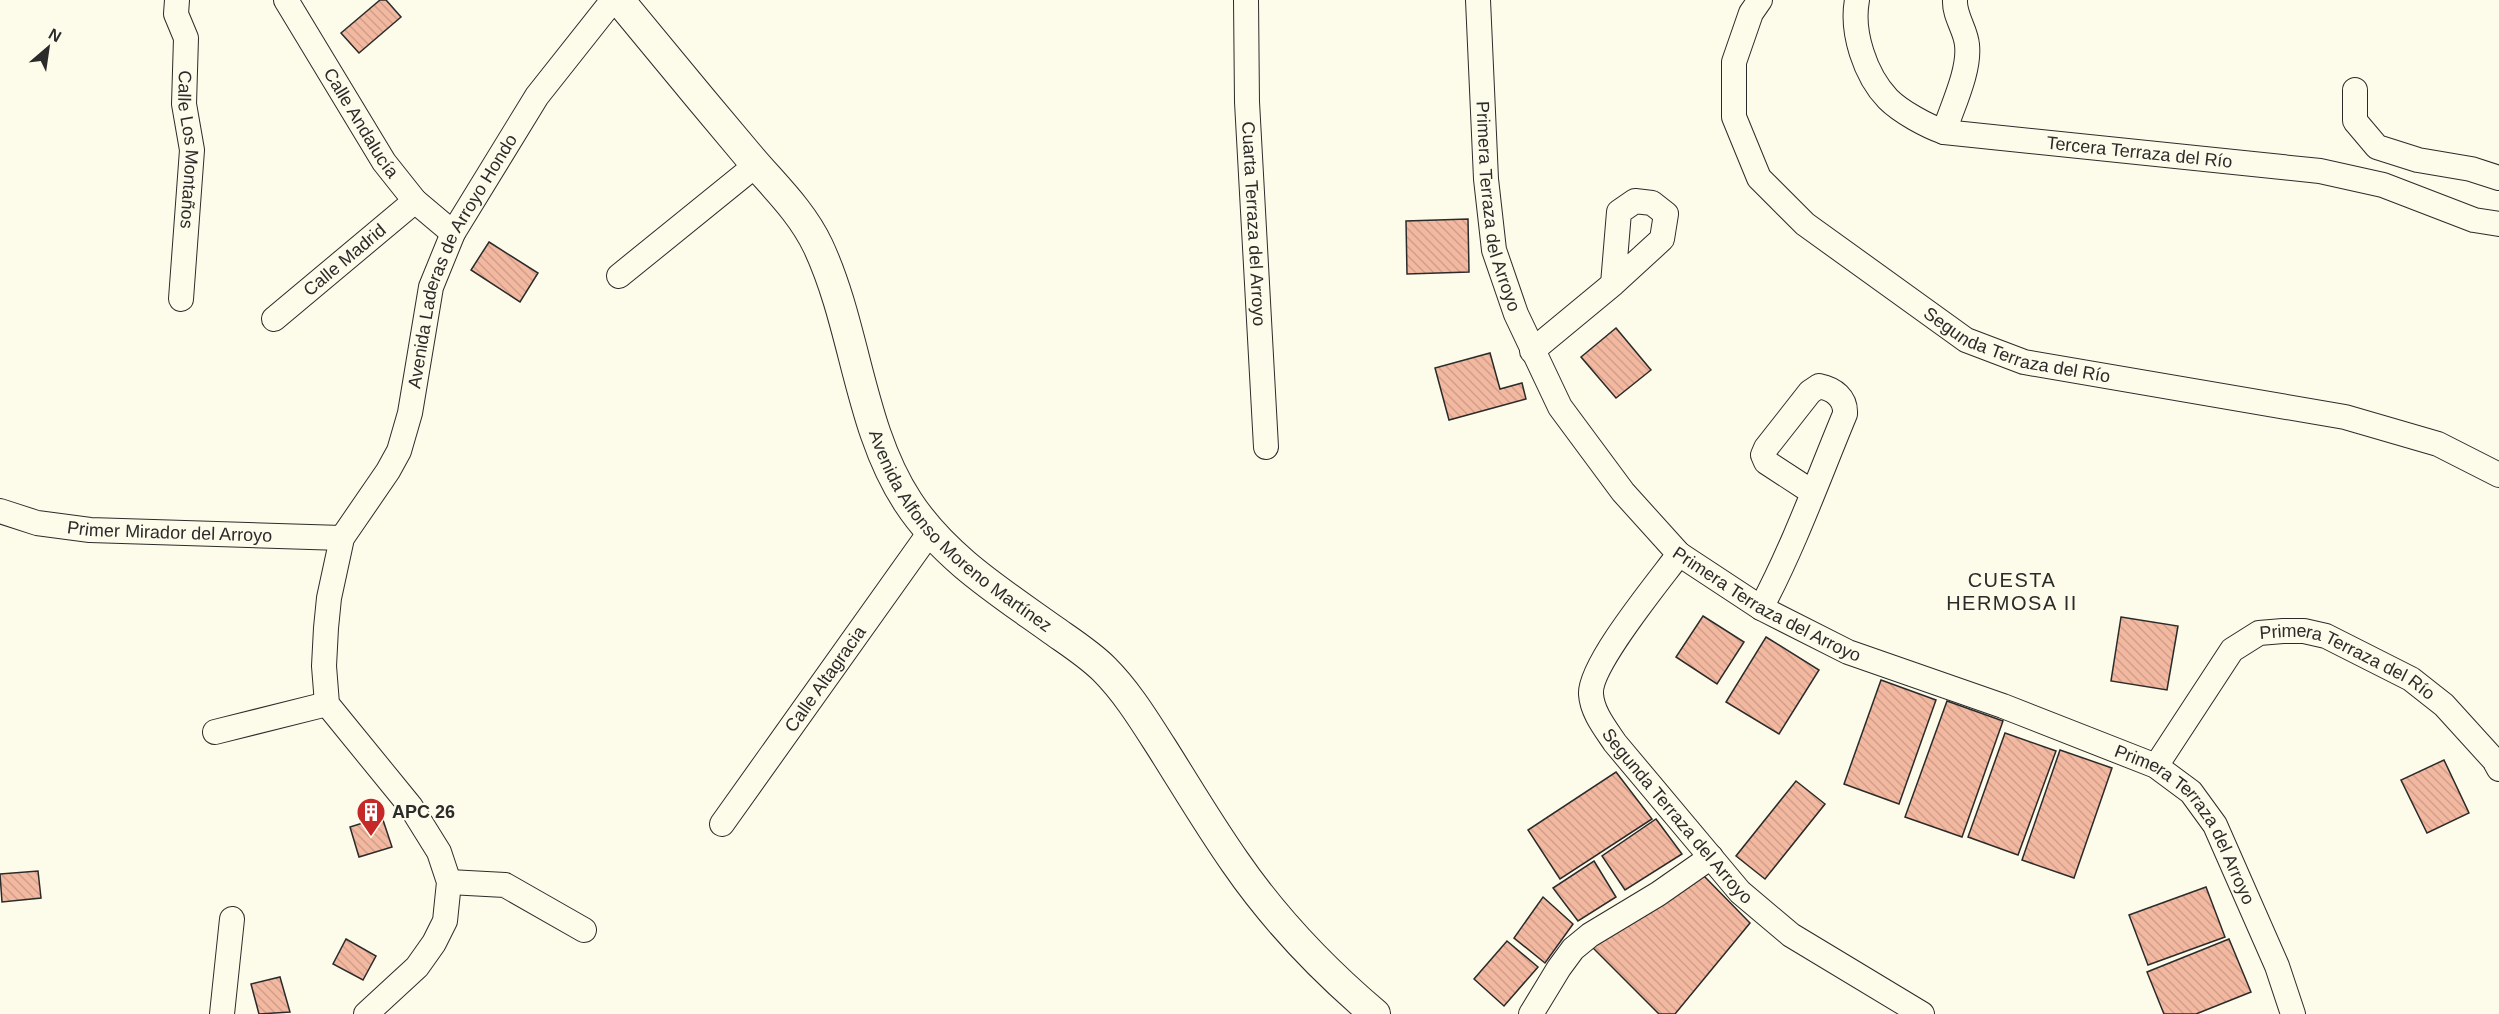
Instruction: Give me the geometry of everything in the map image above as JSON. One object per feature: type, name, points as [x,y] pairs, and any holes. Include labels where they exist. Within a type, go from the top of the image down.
[{"type":"main road","name":"Avenida Alfonso Moreno Martínez","points":[[619,0],[756,165],[785,196],[806,225],[818,248],[849,333],[872,420],[892,474],[908,502],[930,532],[956,559],[1103,669],[1141,716],[1234,861],[1274,916],[1310,955],[1375,1014]]},
{"type":"street","name":"Calle Los Montaños","points":[[177,0],[176,14],[186,38],[184,104],[192,150],[181,299]]},
{"type":"street","name":"Calle Andalucía","points":[[286,0],[384,162],[416,201],[453,233]]},
{"type":"street","name":"Avenida Laderas de Arroyo Hondo","points":[[342,538],[399,451],[411,413],[431,287],[453,233],[537,96],[613,0]]},
{"type":"street","name":"Cuarta Terraza del Arroyo","points":[[1246,0],[1247,102],[1266,447]]},
{"type":"street","name":"Primera Terraza del Arroyo","points":[[1478,0],[1486,179],[1494,250],[1516,314],[1560,407],[1623,492],[1679,554],[1761,608],[1848,652],[2003,706],[2156,766],[2191,792],[2215,825],[2277,966],[2293,1014]]},
{"type":"street","name":"Segunda Terraza del Río","points":[[1760,0],[1751,13],[1734,62],[1734,117],[1759,178],[1805,224],[1966,340],[2024,362],[2345,417],[2438,444],[2499,475]]},
{"type":"street","name":"Tercera Terraza del Río","points":[[1857,0],[1854,16],[1863,62],[1888,99],[1928,126],[1944,132],[2320,171],[2383,185],[2474,220],[2499,224]]},
{"type":"street","points":[[1944,132],[1967,58],[1967,43],[1958,18],[1955,0]]},
{"type":"street","points":[[2355,90],[2355,121],[2377,147],[2418,160],[2471,169],[2499,178]]},
{"type":"street","points":[[619,276],[756,165]]},
{"type":"street","name":"Calle Madrid","points":[[274,319],[416,201]]},
{"type":"street","points":[[1532,351],[1613,284]]},
{"type":"street","points":[[1761,608],[1774,584],[1812,492]]},
{"type":"street","name":"Primer Mirador del Arroyo","points":[[0,511],[37,523],[90,530],[342,538]]},
{"type":"street","name":"Calle Altagracia","points":[[722,824],[930,532]]},
{"type":"street","points":[[342,538],[329,598],[326,628],[324,666],[327,704],[416,815],[438,852],[449,882],[445,921],[434,943],[417,967],[366,1014]]},
{"type":"street","name":"Segunda Terraza del Arroyo","points":[[1679,554],[1595,672],[1591,693],[1599,718],[1615,743],[1740,892],[1791,935],[1922,1014]]},
{"type":"street","name":"Primera Terraza del Río","points":[[2156,766],[2232,650],[2259,633],[2304,631],[2326,636],[2411,679],[2444,705],[2494,760],[2499,769]]},
{"type":"street","points":[[215,732],[327,704]]},
{"type":"street","points":[[1531,1014],[1558,968],[1590,935],[1658,894],[1711,857]]},
{"type":"street","points":[[449,882],[498,883],[512,887],[584,930]]},
{"type":"street","points":[[222,1014],[232,919]]},
{"type":"building","points":[[380,0],[386,0],[401,17],[359,53],[341,33]]},
{"type":"building","points":[[1468,219],[1469,272],[1407,274],[1406,221]]},
{"type":"building","points":[[489,242],[538,273],[520,302],[471,270]]},
{"type":"building","points":[[1616,328],[1651,370],[1616,398],[1581,357]]},
{"type":"building","points":[[1490,353],[1500,389],[1522,383],[1526,399],[1449,420],[1435,368]]},
{"type":"building","points":[[1703,616],[1744,642],[1717,684],[1676,657]]},
{"type":"building","points":[[2121,617],[2178,626],[2167,690],[2111,681]]},
{"type":"building","points":[[1766,637],[1819,670],[1779,734],[1726,702]]},
{"type":"building","points":[[1881,680],[1936,700],[1899,804],[1844,784]]},
{"type":"building","points":[[1947,701],[2003,721],[1962,837],[1905,817]]},
{"type":"building","points":[[2005,733],[2056,751],[2018,855],[1968,837]]},
{"type":"building","points":[[2060,750],[2112,768],[2074,878],[2022,860]]},
{"type":"building","points":[[2444,760],[2469,813],[2427,833],[2401,780]]},
{"type":"building","points":[[1616,772],[1652,819],[1560,879],[1528,830]]},
{"type":"building","points":[[1796,781],[1825,804],[1765,879],[1736,856]]},
{"type":"building","name":"APC 26","points":[[382,817],[392,847],[359,857],[350,827]]},
{"type":"building","points":[[1656,819],[1682,854],[1625,890],[1602,856]]},
{"type":"building","points":[[1594,861],[1616,897],[1578,921],[1553,888]]},
{"type":"building","points":[[38,871],[41,898],[2,902],[0,874]]},
{"type":"building","points":[[1704,876],[1750,923],[1675,1014],[1659,1014],[1592,947]]},
{"type":"building","points":[[2206,887],[2225,937],[2148,965],[2129,915]]},
{"type":"building","points":[[1543,897],[1573,924],[1545,963],[1514,938]]},
{"type":"building","points":[[346,939],[376,956],[363,980],[333,964]]},
{"type":"building","points":[[2229,939],[2251,992],[2196,1014],[2164,1014],[2147,972]]},
{"type":"building","points":[[1507,941],[1538,967],[1504,1006],[1474,979]]},
{"type":"building","points":[[280,977],[290,1012],[259,1014],[251,984]]},
{"type":"place","name":"APC 26","points":[[371,838]]},
{"type":"district","name":"CUESTA HERMOSA II","points":[[2012,592]]}]
